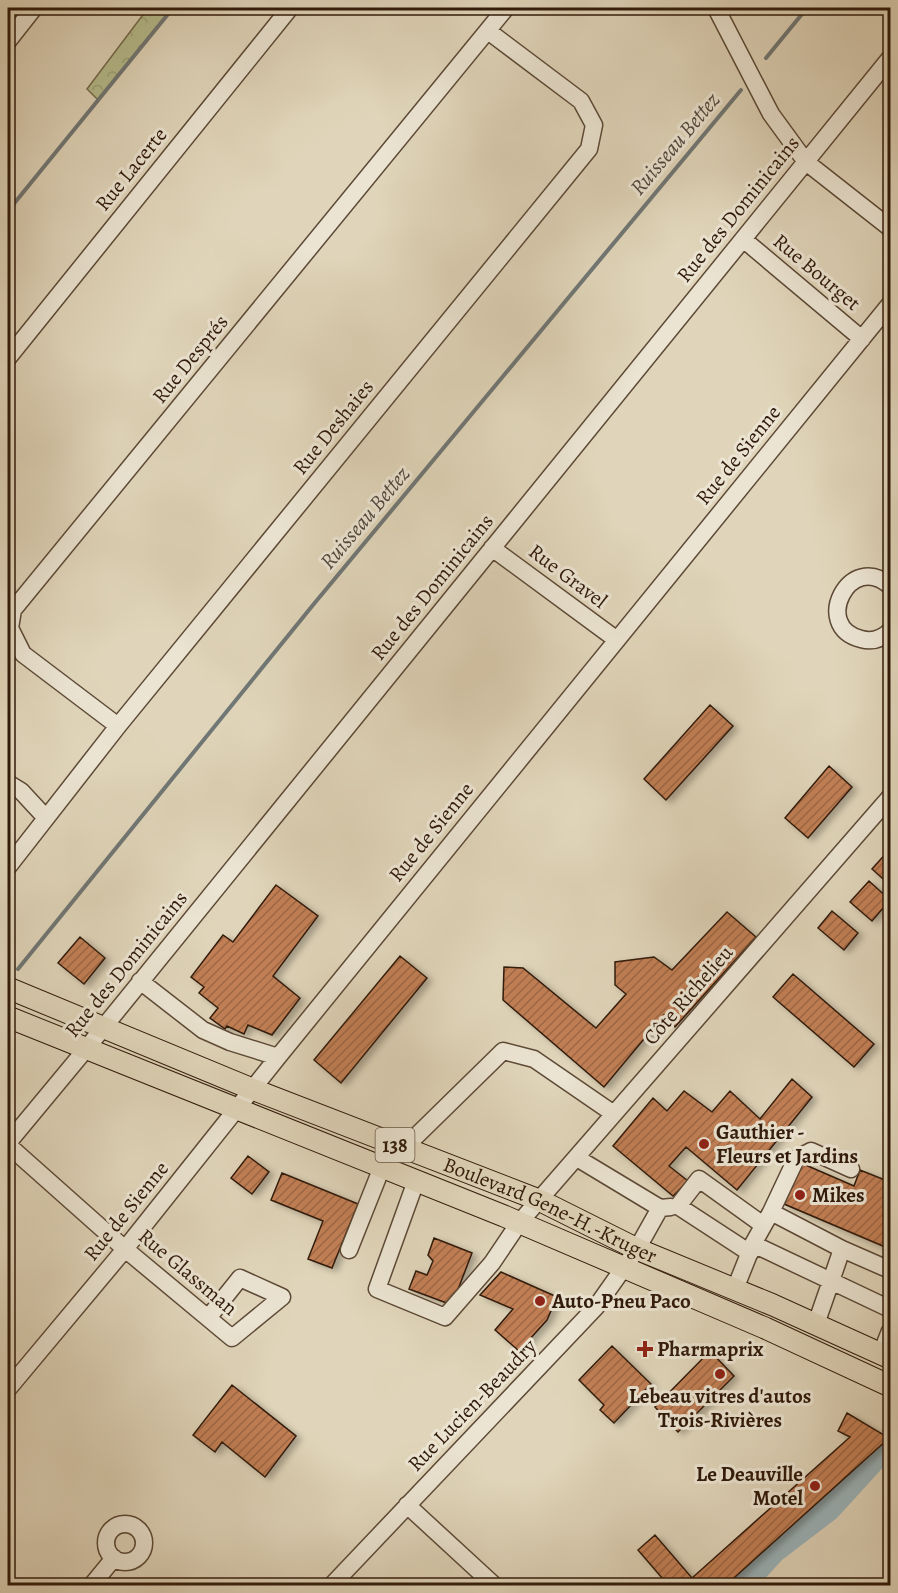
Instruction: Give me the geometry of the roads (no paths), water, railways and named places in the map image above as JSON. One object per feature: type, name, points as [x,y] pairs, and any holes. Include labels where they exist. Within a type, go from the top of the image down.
[{"type":"main road","name":"Boulevard Gene-H.-Kruger","points":[[8,988],[252,1089],[539,1200],[637,1249],[735,1289],[886,1356]]},
{"type":"main road","name":"Boulevard Gene-H.-Kruger","points":[[8,1017],[519,1223],[765,1328],[891,1386]]},
{"type":"street","points":[[8,41],[34,8]]},
{"type":"street","name":"Rue Lacerte","points":[[8,358],[290,8]]},
{"type":"street","name":"Rue Després","points":[[118,726],[23,654],[10,628],[14,610],[506,8]]},
{"type":"street","points":[[716,8],[771,114],[806,162],[891,228]]},
{"type":"street","name":"Rue Deshaies","points":[[8,867],[118,726],[589,149],[594,124],[581,101],[488,31]]},
{"type":"street","name":"Rue des Dominicains","points":[[8,1144],[891,58]]},
{"type":"street","name":"Rue Bourget","points":[[743,239],[862,339]]},
{"type":"street","name":"Rue de Sienne","points":[[8,1389],[125,1249],[236,1108],[891,304]]},
{"type":"street","name":"Rue Gravel","points":[[492,548],[617,640]]},
{"type":"street","points":[[891,586],[876,578],[866,577],[856,580],[840,594],[837,604],[837,614],[841,624],[856,638],[866,641],[876,640],[891,632]]},
{"type":"street","points":[[8,783],[21,791],[46,818]]},
{"type":"street","name":"Côte Richelieu","points":[[416,1181],[377,1288],[445,1317],[492,1263],[519,1223],[891,797]]},
{"type":"street","points":[[140,981],[203,1030],[230,1042],[278,1057]]},
{"type":"street","points":[[404,1148],[503,1051],[534,1059],[614,1114]]},
{"type":"street","name":"Rue Glassman","points":[[8,1144],[125,1249],[231,1338],[282,1297],[240,1278],[208,1318]]},
{"type":"street","points":[[735,1289],[751,1249],[796,1159],[811,1151],[851,1168]]},
{"type":"street","points":[[577,1158],[660,1208],[678,1206],[751,1249],[831,1281],[891,1310]]},
{"type":"street","points":[[349,1250],[382,1167]]},
{"type":"street","points":[[678,1206],[699,1179],[767,1218],[891,1270]]},
{"type":"street","name":"Rue Lucien-Beaudry","points":[[331,1586],[596,1307],[637,1249],[660,1208]]},
{"type":"street","points":[[816,1324],[842,1249]]},
{"type":"street","points":[[886,1356],[891,1331]]},
{"type":"street","points":[[407,1505],[495,1586]]},
{"type":"street","points":[[91,1586],[114,1558]]},
{"type":"waterway","points":[[8,211],[173,8]]},
{"type":"waterway","name":"Ruisseau Bettez","points":[[766,58],[807,8]]},
{"type":"waterway","name":"Ruisseau Bettez","points":[[18,969],[313,605],[741,90]]},
{"type":"waterway","points":[[742,1586],[774,1551],[829,1509],[890,1442]]},
{"type":"place","name":"Gauthier - Fleurs et Jardins","points":[[704,1144]]},
{"type":"place","name":"Mikes","points":[[800,1195]]},
{"type":"place","name":"Auto-Pneu Paco","points":[[540,1301]]},
{"type":"place","name":"Pharmaprix","points":[[645,1349]]},
{"type":"place","name":"Lebeau vitres d'autos Trois-Rivières","points":[[720,1374]]},
{"type":"place","name":"Le Deauville Motel","points":[[815,1486]]}]
